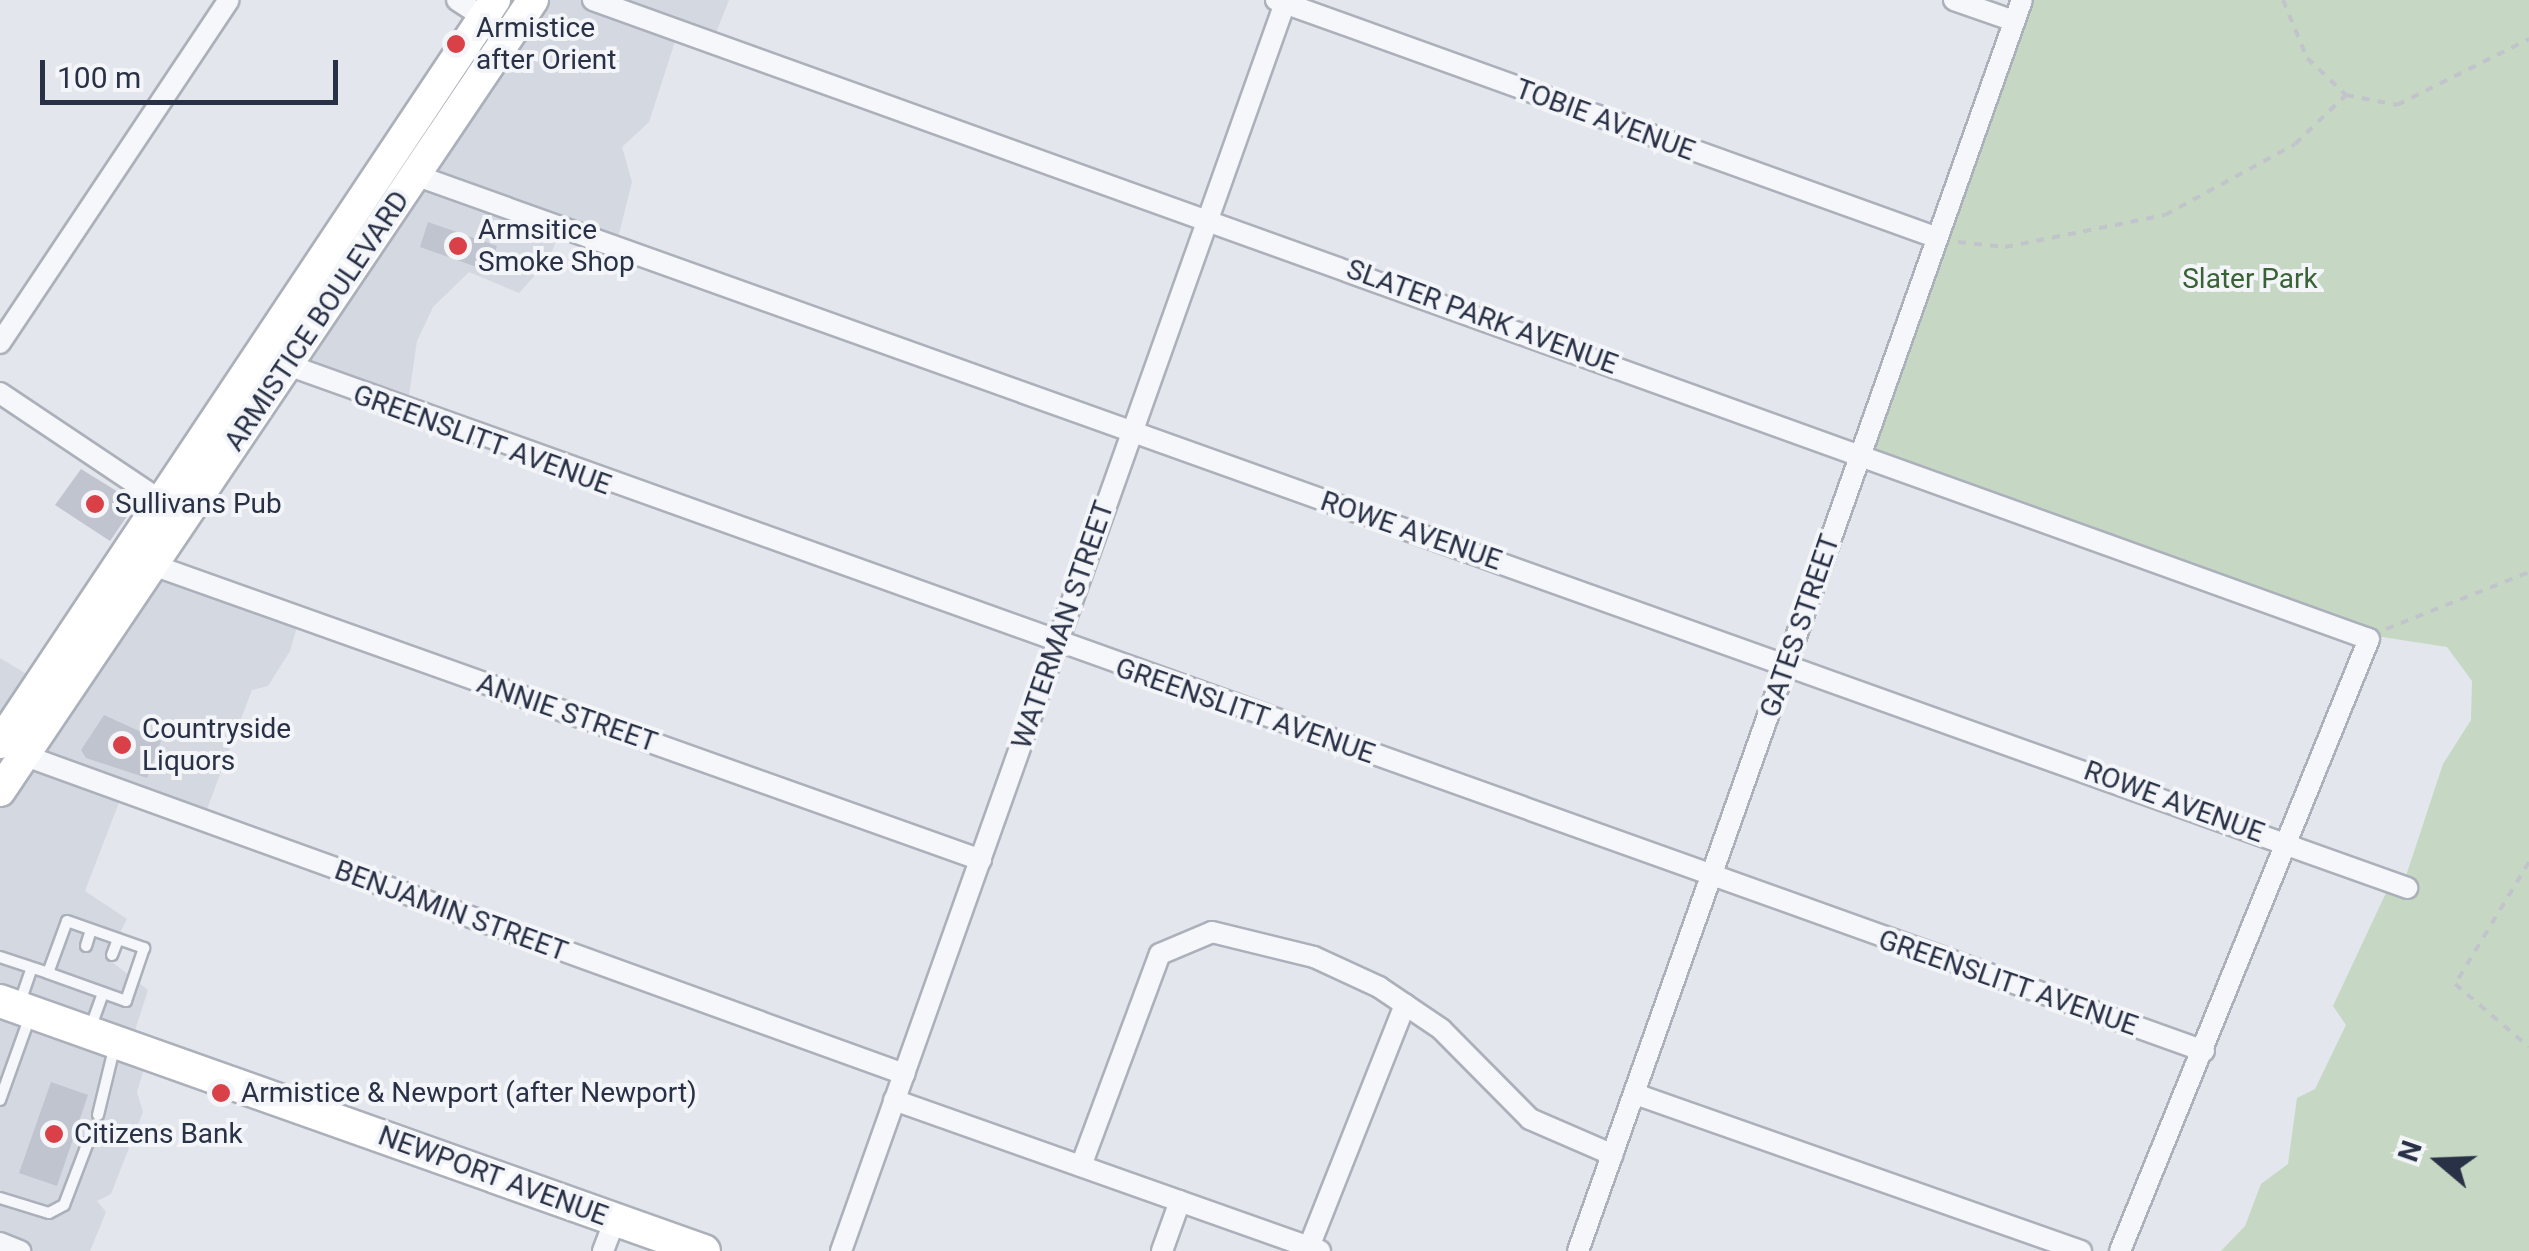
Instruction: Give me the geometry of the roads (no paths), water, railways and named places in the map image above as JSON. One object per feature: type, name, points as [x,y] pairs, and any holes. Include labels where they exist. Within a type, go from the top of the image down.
[{"type":"main road","name":"ARMISTICE BOULEVARD","points":[[8,748],[152,565],[533,0]]},
{"type":"main road","name":"ARMISTICE BOULEVARD","points":[[0,792],[8,748],[163,502],[489,9]]},
{"type":"main road","name":"NEWPORT AVENUE","points":[[16,1007],[704,1251]]},
{"type":"street","points":[[0,343],[229,0]]},
{"type":"street","points":[[458,0],[489,9]]},
{"type":"street","name":"SLATER PARK AVENUE","points":[[594,0],[2369,639],[2290,844]]},
{"type":"street","points":[[1954,0],[2014,21]]},
{"type":"street","name":"GATES STREET","points":[[1578,1251],[1713,879],[1935,236],[2022,0]]},
{"type":"street","name":"WATERMAN STREET","points":[[841,1251],[1208,220],[1282,1]]},
{"type":"street","name":"TOBIE AVENUE","points":[[1282,1],[1935,236]]},
{"type":"street","name":"ROWE AVENUE","points":[[416,175],[2407,888]]},
{"type":"street","name":"GREENSLITT AVENUE","points":[[288,365],[1713,879],[2204,1051]]},
{"type":"street","points":[[0,393],[163,502]]},
{"type":"street","name":"ANNIE STREET","points":[[152,565],[982,860]]},
{"type":"street","name":"BENJAMIN STREET","points":[[8,748],[904,1074]]},
{"type":"street","points":[[2120,1251],[2290,844]]},
{"type":"street","points":[[1081,1166],[1145,987],[1180,939],[1244,935],[1340,968],[1405,1004],[1530,1119],[1613,1155]]},
{"type":"street","points":[[894,1100],[1314,1249],[1405,1004]]},
{"type":"street","points":[[1635,1094],[2082,1251]]},
{"type":"street","points":[[1162,1251],[1180,1202]]},
{"type":"street","points":[[602,1251],[616,1220]]},
{"type":"street","points":[[0,1244],[20,1251]]},
{"type":"lane","points":[[0,957],[48,973],[75,977],[126,1001],[144,948],[67,921],[48,973]]},
{"type":"lane","points":[[86,946],[92,930]]},
{"type":"lane","points":[[112,955],[118,939]]},
{"type":"lane","points":[[0,1100],[16,1007],[32,968]]},
{"type":"lane","points":[[98,1116],[103,1038],[101,988]]},
{"type":"lane","points":[[0,1198],[49,1214],[64,1204],[88,1142]]},
{"type":"place","name":"Armistice after Orient","points":[[456,44]]},
{"type":"place","name":"Armsitice Smoke Shop","points":[[458,246]]},
{"type":"place","name":"Sullivans Pub","points":[[95,504]]},
{"type":"place","name":"Countryside Liquors","points":[[122,745]]},
{"type":"place","name":"Armistice & Newport (after Newport)","points":[[221,1093]]},
{"type":"place","name":"Citizens Bank","points":[[54,1134]]},
{"type":"park label","name":"Slater Park","points":[[2250,279]]}]
